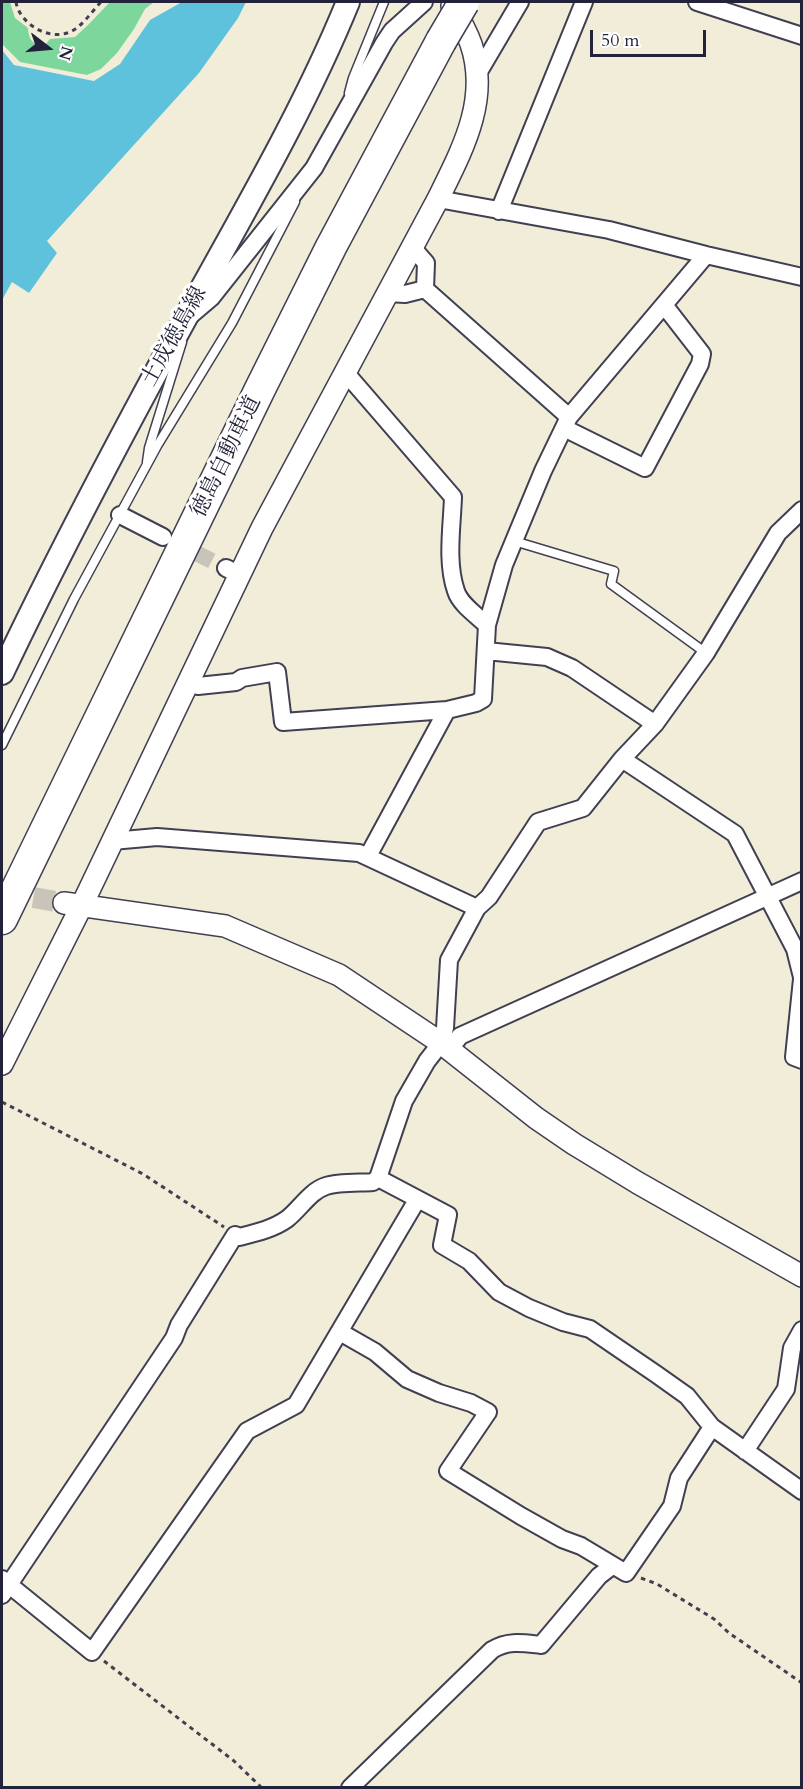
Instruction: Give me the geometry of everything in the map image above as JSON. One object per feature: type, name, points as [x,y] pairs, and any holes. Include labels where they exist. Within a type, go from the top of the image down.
[{"type":"highway","name":"徳島自動車道","points":[[2,919],[265,378],[332,247],[464,2]]},
{"type":"main road","name":"土成徳島線","points":[[2,673],[104,468],[315,80],[348,2]]},
{"type":"street","points":[[184,321],[211,298],[299,184],[314,168],[392,31],[413,9],[424,2]]},
{"type":"street","points":[[2,1064],[72,905],[112,841],[189,684],[233,571],[262,528],[464,147],[476,111],[477,75],[471,45],[451,2]]},
{"type":"street","points":[[477,75],[520,2]]},
{"type":"street","points":[[499,212],[584,2]]},
{"type":"street","points":[[697,2],[801,36]]},
{"type":"street","points":[[438,199],[499,212],[609,230],[801,277]]},
{"type":"street","points":[[412,248],[426,263],[425,289],[566,423],[645,468],[700,364],[702,354],[664,304]]},
{"type":"street","points":[[189,684],[198,686],[236,682],[242,678],[277,672],[283,722],[447,710],[483,699],[486,625],[504,566],[566,423],[706,255]]},
{"type":"street","points":[[387,293],[405,294],[425,289]]},
{"type":"street","points":[[345,372],[453,497],[451,565],[456,592],[465,605],[486,625]]},
{"type":"street","points":[[445,1046],[449,960],[477,908],[489,897],[538,822],[583,808],[622,759],[655,724],[706,653],[778,533],[801,510]]},
{"type":"street","points":[[120,515],[163,537]]},
{"type":"street","points":[[486,651],[547,657],[572,668],[655,724]]},
{"type":"street","points":[[368,856],[447,710]]},
{"type":"street","points":[[622,759],[735,834],[795,949],[801,978],[794,1057],[801,1060]]},
{"type":"street","points":[[112,841],[157,837],[359,853],[477,908]]},
{"type":"street","points":[[417,1200],[296,1405],[248,1431],[92,1652],[4,1586],[174,1338],[179,1325],[235,1235],[239,1238],[266,1230],[299,1209],[310,1197],[326,1186],[373,1182],[378,1178],[404,1101],[427,1061],[460,1036],[801,880]]},
{"type":"street","points":[[72,905],[225,926],[339,975],[445,1046],[536,1118],[574,1144],[801,1276]]},
{"type":"street","points":[[378,1178],[448,1215],[442,1245],[469,1261],[499,1292],[562,1322],[590,1329],[687,1396],[712,1427],[801,1491]]},
{"type":"street","points":[[745,1451],[786,1389],[792,1348],[801,1330]]},
{"type":"street","points":[[340,1332],[375,1352],[407,1379],[439,1393],[471,1403],[488,1412],[448,1471],[521,1516],[562,1539],[581,1546],[619,1569]]},
{"type":"street","points":[[350,1788],[492,1650],[502,1644],[512,1642],[541,1645],[599,1576],[619,1569],[672,1506],[679,1478],[712,1427]]},
{"type":"lane","points":[[343,115],[353,78],[384,2]]},
{"type":"lane","points":[[2,745],[74,599],[146,466],[232,323],[294,204],[299,184]]},
{"type":"lane","points":[[146,466],[148,448],[182,346],[184,321]]},
{"type":"lane","points":[[514,541],[614,572],[611,584],[706,653]]},
{"type":"path","points":[[16,2],[21,16],[33,26],[56,35],[67,33],[78,27],[101,2]]},
{"type":"path","points":[[2,1102],[143,1174],[235,1235]]},
{"type":"path","points":[[619,1569],[674,1593],[714,1619],[729,1633],[801,1683]]},
{"type":"path","points":[[92,1652],[234,1761],[262,1788]]},
{"type":"green space","points":[[2,2],[10,2],[15,18],[28,28],[32,41],[44,46],[50,39],[75,37],[110,2],[154,2],[145,9],[117,53],[101,69],[87,75],[20,62],[2,44]]},
{"type":"water","points":[[182,2],[246,2],[238,18],[199,73],[47,241],[57,253],[29,293],[12,282],[2,300],[2,50],[14,65],[94,81],[120,64],[150,20]]},
{"type":"tunnel","points":[[176,543],[226,568]]},
{"type":"tunnel","points":[[3,892],[64,903]]}]
